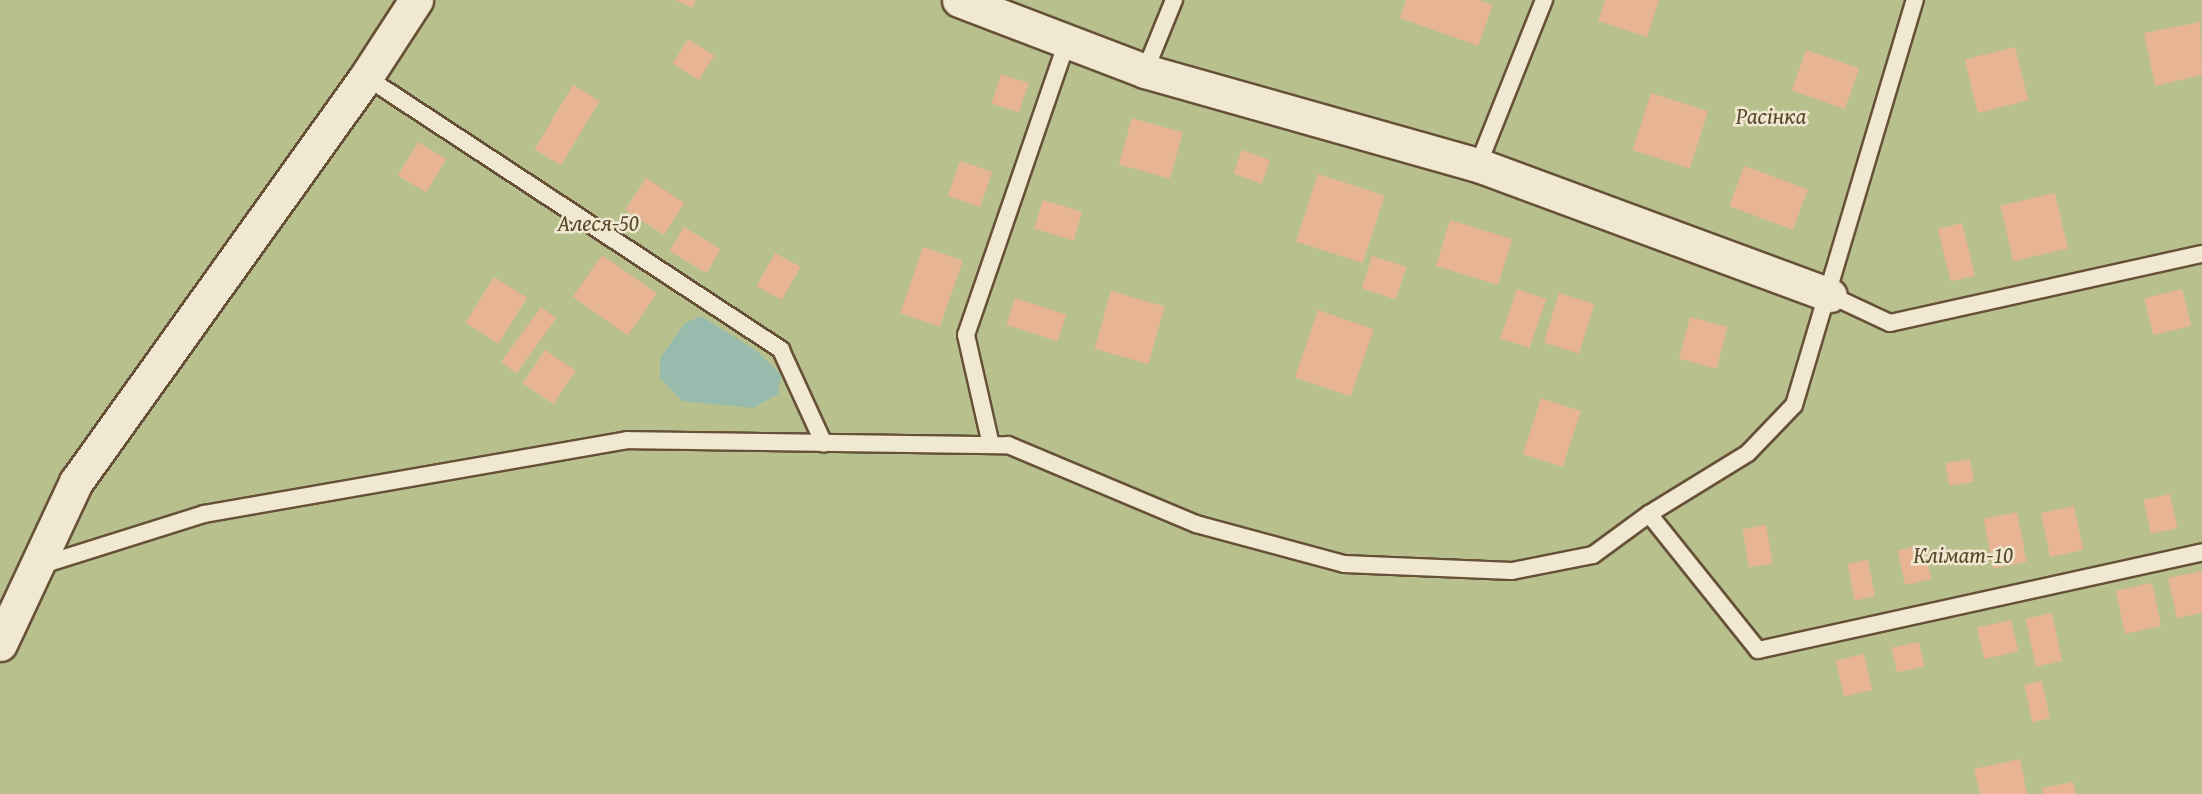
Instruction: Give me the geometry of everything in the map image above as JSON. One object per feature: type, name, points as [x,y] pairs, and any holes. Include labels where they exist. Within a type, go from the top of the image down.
[{"type":"street","points":[[0,644],[76,482],[366,78],[416,0]]},
{"type":"street","points":[[959,0],[1145,71],[1478,165],[1830,295]]},
{"type":"lane","points":[[1145,71],[1174,0]]},
{"type":"lane","points":[[1478,165],[1545,0]]},
{"type":"lane","points":[[37,567],[204,514],[627,440],[1008,445],[1196,524],[1344,564],[1512,571],[1593,555],[1649,514],[1748,453],[1794,405],[1830,295],[1915,0]]},
{"type":"lane","points":[[991,445],[966,335],[1067,41]]},
{"type":"lane","points":[[366,78],[781,350],[824,444]]},
{"type":"lane","points":[[1830,295],[1890,323],[2202,254]]},
{"type":"lane","points":[[1649,514],[1758,650],[2202,552]]},
{"type":"green space","points":[[0,0],[2202,0],[2202,794],[0,794]]},
{"type":"shaded area","points":[[701,316],[758,352],[781,375],[778,394],[753,408],[682,401],[660,378],[660,358],[685,323]]},
{"type":"building","points":[[676,0],[696,0],[692,8]]},
{"type":"building","points":[[1406,0],[1479,0],[1493,5],[1478,46],[1400,18]]},
{"type":"building","points":[[1605,0],[1659,0],[1647,37],[1598,21]]},
{"type":"building","points":[[2200,22],[2202,75],[2155,86],[2144,33]]},
{"type":"building","points":[[688,39],[714,55],[699,80],[673,64]]},
{"type":"building","points":[[2015,47],[2028,100],[1978,113],[1965,60]]},
{"type":"building","points":[[1806,50],[1859,68],[1845,109],[1792,91]]},
{"type":"building","points":[[1001,74],[1029,83],[1019,112],[991,103]]},
{"type":"building","points":[[573,85],[600,101],[561,165],[534,149]]},
{"type":"building","points":[[1651,93],[1708,112],[1690,169],[1632,150]]},
{"type":"building","points":[[1132,118],[1183,133],[1170,179],[1119,164]]},
{"type":"building","points":[[418,142],[446,159],[426,192],[398,175]]},
{"type":"building","points":[[1242,150],[1270,160],[1262,184],[1233,173]]},
{"type":"building","points":[[960,161],[992,172],[980,207],[948,196]]},
{"type":"building","points":[[1744,166],[1808,189],[1793,230],[1729,206]]},
{"type":"building","points":[[1318,174],[1385,196],[1363,263],[1296,242]]},
{"type":"building","points":[[646,178],[685,203],[664,235],[625,210]]},
{"type":"building","points":[[2055,193],[2068,249],[2013,261],[2000,206]]},
{"type":"building","points":[[1043,200],[1082,212],[1073,241],[1034,229]]},
{"type":"building","points":[[1450,220],[1512,239],[1498,285],[1436,266]]},
{"type":"building","points":[[1962,223],[1975,275],[1951,281],[1938,229]]},
{"type":"building","points":[[684,227],[721,249],[706,273],[670,251]]},
{"type":"building","points":[[923,247],[963,261],[940,327],[900,313]]},
{"type":"building","points":[[775,253],[800,267],[782,300],[757,286]]},
{"type":"building","points":[[602,255],[657,293],[628,335],[573,297]]},
{"type":"building","points":[[1372,256],[1406,267],[1396,299],[1361,288]]},
{"type":"building","points":[[494,277],[527,298],[498,343],[465,323]]},
{"type":"building","points":[[1517,289],[1546,299],[1529,348],[1500,338]]},
{"type":"building","points":[[2182,289],[2191,326],[2153,335],[2144,298]]},
{"type":"building","points":[[1111,291],[1165,306],[1148,364],[1094,349]]},
{"type":"building","points":[[1559,293],[1594,304],[1579,354],[1544,343]]},
{"type":"building","points":[[1015,298],[1066,315],[1058,341],[1006,325]]},
{"type":"building","points":[[541,307],[556,318],[516,373],[501,362]]},
{"type":"building","points":[[1318,310],[1374,329],[1351,396],[1295,377]]},
{"type":"building","points":[[1690,317],[1728,327],[1717,369],[1679,359]]},
{"type":"building","points":[[545,350],[576,371],[553,404],[523,383]]},
{"type":"building","points":[[1541,398],[1581,411],[1563,467],[1523,454]]},
{"type":"building","points":[[1970,459],[1974,482],[1949,486],[1945,463]]},
{"type":"building","points":[[2170,494],[2177,528],[2151,534],[2144,500]]},
{"type":"building","points":[[2074,506],[2083,550],[2050,557],[2041,513]]},
{"type":"building","points":[[2017,512],[2027,562],[1993,569],[1984,518]]},
{"type":"building","points":[[1766,525],[1773,563],[1749,568],[1742,529]]},
{"type":"building","points":[[1924,545],[1931,579],[1905,585],[1898,551]]},
{"type":"building","points":[[1868,560],[1875,596],[1854,600],[1847,564]]},
{"type":"building","points":[[2202,571],[2202,613],[2177,618],[2168,578]]},
{"type":"building","points":[[2152,583],[2161,626],[2125,634],[2116,591]]},
{"type":"building","points":[[2052,613],[2062,661],[2036,667],[2026,619]]},
{"type":"building","points":[[2011,620],[2018,651],[1984,659],[1977,628]]},
{"type":"building","points":[[1919,642],[1924,666],[1897,672],[1892,648]]},
{"type":"building","points":[[1864,654],[1872,690],[1844,697],[1836,661]]},
{"type":"building","points":[[2042,681],[2050,718],[2032,722],[2024,685]]},
{"type":"building","points":[[2020,759],[2027,794],[1980,794],[1974,769]]},
{"type":"building","points":[[2073,782],[2076,794],[2043,794],[2042,788]]},
{"type":"park label","name":"Расінка","points":[[1771,116]]},
{"type":"park label","name":"Алеся-50","points":[[598,223]]},
{"type":"park label","name":"Клімат-10","points":[[1963,555]]}]
